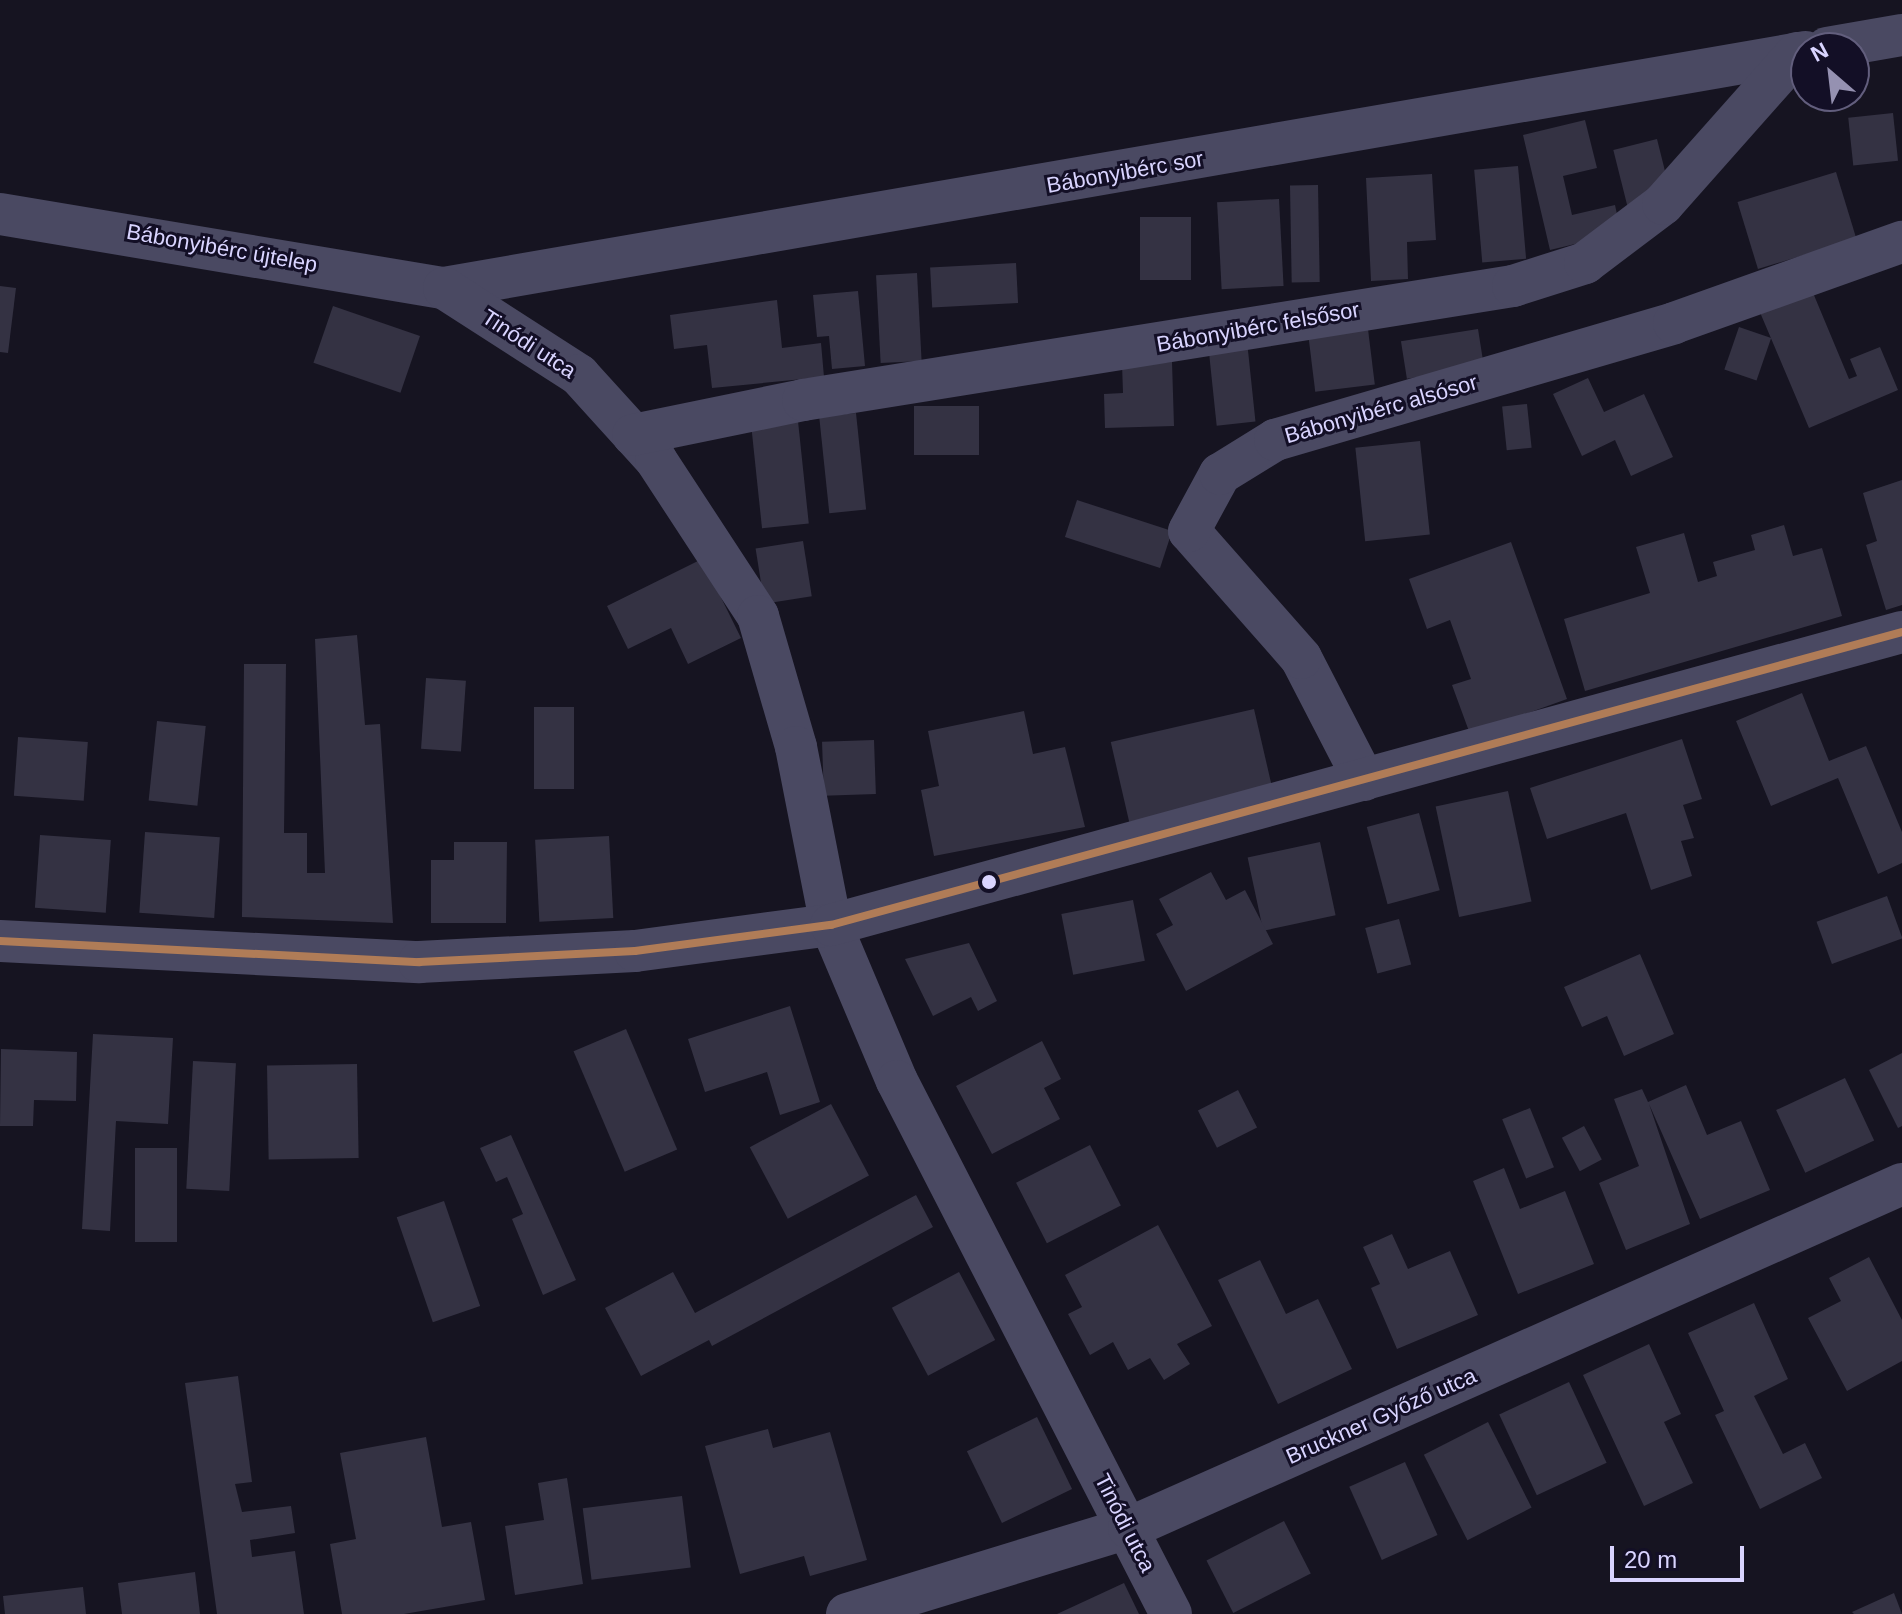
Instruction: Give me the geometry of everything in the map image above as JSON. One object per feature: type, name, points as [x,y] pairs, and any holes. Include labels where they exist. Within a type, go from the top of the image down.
[{"type":"street","name":"Bábonyibérc sor","points":[[1870,41],[1902,35]]},
{"type":"street","name":"Bábonyibérc sor","points":[[444,288],[1790,54]]},
{"type":"street","name":"Bábonyibérc felsősor","points":[[633,435],[803,400],[1513,286],[1585,263],[1663,204],[1790,72]]},
{"type":"street","name":"Bábonyibérc újtelep","points":[[0,214],[444,288]]},
{"type":"street","name":"Bábonyibérc alsósor","points":[[1364,780],[1301,658],[1189,531],[1220,474],[1275,440],[1674,323],[1902,242]]},
{"type":"street","name":"Tinódi utca","points":[[444,288],[579,375],[633,435],[758,616],[796,747],[831,925],[897,1081],[1171,1614]]},
{"type":"street","points":[[0,941],[419,962],[635,951],[831,925],[1902,632]]},
{"type":"street","name":"Bruckner Győző utca","points":[[847,1614],[1129,1528],[1902,1184]]},
{"type":"building","points":[[1893,113],[1898,161],[1853,165],[1848,118]]},
{"type":"building","points":[[1585,120],[1597,168],[1563,176],[1572,215],[1615,205],[1621,233],[1550,250],[1523,135]]},
{"type":"building","points":[[1657,139],[1672,197],[1628,208],[1613,150]]},
{"type":"building","points":[[1518,166],[1526,259],[1482,262],[1474,170]]},
{"type":"building","points":[[1836,172],[1856,239],[1758,269],[1738,202]]},
{"type":"building","points":[[1432,174],[1436,240],[1407,242],[1408,279],[1371,281],[1366,178]]},
{"type":"building","points":[[1290,185],[1318,185],[1320,282],[1292,282]]},
{"type":"building","points":[[1279,199],[1284,286],[1222,289],[1217,202]]},
{"type":"building","points":[[1140,217],[1191,217],[1191,280],[1140,280]]},
{"type":"building","points":[[1016,263],[1018,303],[932,307],[930,268]]},
{"type":"building","points":[[917,273],[922,361],[881,363],[876,275]]},
{"type":"building","points":[[0,286],[16,288],[8,353],[0,352]]},
{"type":"building","points":[[1811,288],[1849,379],[1857,376],[1850,359],[1880,347],[1898,390],[1809,428],[1759,310]]},
{"type":"building","points":[[858,291],[865,366],[832,369],[829,336],[817,337],[813,295]]},
{"type":"building","points":[[777,300],[782,348],[821,343],[824,377],[712,388],[707,345],[674,349],[670,315]]},
{"type":"building","points":[[333,306],[420,336],[400,393],[313,363]]},
{"type":"building","points":[[1367,321],[1375,385],[1315,392],[1307,328]]},
{"type":"building","points":[[1739,327],[1771,338],[1756,381],[1724,370]]},
{"type":"building","points":[[1478,329],[1484,367],[1407,379],[1401,341]]},
{"type":"building","points":[[1247,341],[1255,422],[1217,426],[1208,345]]},
{"type":"building","points":[[1172,362],[1174,426],[1105,428],[1104,394],[1123,393],[1122,364]]},
{"type":"building","points":[[1588,378],[1604,412],[1644,394],[1673,457],[1631,476],[1615,440],[1582,456],[1553,394]]},
{"type":"building","points":[[1527,404],[1532,448],[1507,450],[1502,407]]},
{"type":"building","points":[[914,406],[979,406],[979,455],[914,455]]},
{"type":"building","points":[[856,413],[866,509],[829,513],[819,417]]},
{"type":"building","points":[[798,421],[809,523],[762,528],[751,426]]},
{"type":"building","points":[[1420,441],[1430,534],[1365,541],[1355,448]]},
{"type":"building","points":[[1902,480],[1902,605],[1886,610],[1866,545],[1877,541],[1863,493]]},
{"type":"building","points":[[1077,500],[1172,531],[1160,568],[1065,537]]},
{"type":"building","points":[[1784,525],[1793,556],[1822,548],[1842,616],[1585,691],[1564,619],[1650,593],[1636,547],[1684,533],[1698,582],[1717,576],[1713,562],[1755,550],[1751,535]]},
{"type":"building","points":[[803,541],[812,596],[764,604],[756,549]]},
{"type":"building","points":[[1511,542],[1567,699],[1470,734],[1452,685],[1471,679],[1450,620],[1427,629],[1409,579]]},
{"type":"building","points":[[702,559],[741,638],[688,664],[671,628],[628,649],[607,606]]},
{"type":"building","points":[[357,635],[365,725],[380,724],[393,923],[242,917],[244,664],[286,664],[284,833],[307,833],[307,873],[325,873],[315,639]]},
{"type":"building","points":[[426,678],[466,681],[461,752],[421,749]]},
{"type":"building","points":[[1802,693],[1829,761],[1866,746],[1902,832],[1902,863],[1878,874],[1838,778],[1771,806],[1736,721]]},
{"type":"building","points":[[534,707],[574,707],[574,789],[534,789]]},
{"type":"building","points":[[1254,709],[1272,789],[1129,822],[1111,742]]},
{"type":"building","points":[[1024,711],[1033,754],[1065,747],[1085,827],[934,856],[921,790],[939,786],[928,731]]},
{"type":"building","points":[[157,721],[206,726],[197,806],[149,801]]},
{"type":"building","points":[[18,737],[88,742],[84,801],[14,796]]},
{"type":"building","points":[[1682,739],[1702,799],[1683,805],[1694,838],[1681,841],[1692,876],[1651,890],[1626,813],[1547,839],[1530,788]]},
{"type":"building","points":[[874,740],[876,794],[824,796],[822,742]]},
{"type":"building","points":[[1508,791],[1531,902],[1459,917],[1436,806]]},
{"type":"building","points":[[1419,813],[1440,890],[1388,904],[1367,827]]},
{"type":"building","points":[[145,832],[220,837],[214,918],[139,913]]},
{"type":"building","points":[[40,835],[111,840],[106,913],[35,908]]},
{"type":"building","points":[[609,836],[613,918],[539,922],[535,840]]},
{"type":"building","points":[[454,842],[507,842],[506,923],[431,923],[431,860],[454,860]]},
{"type":"building","points":[[1320,842],[1336,915],[1263,931],[1248,857]]},
{"type":"building","points":[[1211,872],[1226,900],[1245,890],[1273,944],[1186,991],[1156,934],[1173,925],[1159,899]]},
{"type":"building","points":[[1887,896],[1902,938],[1832,964],[1817,922]]},
{"type":"building","points":[[1133,900],[1145,961],[1073,975],[1061,914]]},
{"type":"building","points":[[1399,919],[1411,964],[1377,973],[1365,928]]},
{"type":"building","points":[[969,943],[997,1001],[978,1011],[971,997],[933,1016],[905,959]]},
{"type":"building","points":[[1640,954],[1674,1034],[1624,1056],[1607,1016],[1582,1027],[1564,987]]},
{"type":"building","points":[[790,1006],[820,1102],[780,1115],[767,1072],[705,1092],[688,1039]]},
{"type":"building","points":[[626,1029],[677,1150],[625,1172],[574,1051]]},
{"type":"building","points":[[93,1034],[173,1038],[168,1124],[116,1121],[110,1231],[82,1229]]},
{"type":"building","points":[[1042,1041],[1061,1079],[1044,1088],[1060,1119],[992,1154],[956,1086]]},
{"type":"building","points":[[1,1049],[77,1052],[76,1101],[34,1100],[33,1126],[0,1126]]},
{"type":"building","points":[[1902,1053],[1902,1126],[1898,1128],[1869,1070]]},
{"type":"building","points":[[193,1061],[236,1063],[229,1191],[186,1189]]},
{"type":"building","points":[[357,1064],[359,1158],[269,1160],[267,1066]]},
{"type":"building","points":[[1845,1078],[1874,1141],[1805,1173],[1776,1110]]},
{"type":"building","points":[[1686,1085],[1707,1135],[1741,1121],[1770,1190],[1700,1219],[1649,1104],[1690,1224],[1626,1250],[1599,1183],[1639,1166],[1614,1099],[1642,1089],[1648,1102]]},
{"type":"building","points":[[1238,1090],[1257,1127],[1217,1148],[1198,1110]]},
{"type":"building","points":[[831,1104],[869,1176],[788,1219],[750,1147]]},
{"type":"building","points":[[1530,1108],[1554,1167],[1526,1179],[1502,1119]]},
{"type":"building","points":[[1584,1126],[1602,1160],[1580,1171],[1562,1138]]},
{"type":"building","points":[[511,1135],[576,1280],[543,1295],[512,1219],[523,1214],[507,1177],[496,1182],[480,1148]]},
{"type":"building","points":[[1090,1145],[1121,1206],[1047,1243],[1016,1183]]},
{"type":"building","points":[[135,1148],[177,1148],[177,1242],[135,1242]]},
{"type":"building","points":[[1504,1168],[1520,1209],[1565,1191],[1594,1264],[1518,1294],[1473,1181]]},
{"type":"building","points":[[916,1195],[933,1227],[712,1346],[709,1340],[641,1376],[605,1308],[673,1272],[695,1313]]},
{"type":"building","points":[[444,1201],[480,1306],[433,1322],[397,1217]]},
{"type":"building","points":[[1158,1225],[1212,1326],[1177,1344],[1190,1364],[1164,1380],[1150,1358],[1128,1370],[1113,1342],[1090,1355],[1068,1314],[1082,1307],[1065,1275]]},
{"type":"building","points":[[1392,1234],[1408,1269],[1450,1251],[1478,1315],[1397,1349],[1371,1288],[1380,1284],[1363,1247]]},
{"type":"building","points":[[1869,1257],[1902,1320],[1902,1361],[1847,1391],[1808,1318],[1841,1301],[1829,1278]]},
{"type":"building","points":[[1260,1260],[1286,1314],[1318,1299],[1352,1369],[1278,1404],[1218,1280]]},
{"type":"building","points":[[959,1272],[995,1340],[928,1376],[892,1308]]},
{"type":"building","points":[[1754,1303],[1788,1379],[1754,1396],[1783,1454],[1805,1443],[1822,1478],[1760,1509],[1715,1415],[1724,1411],[1688,1333]]},
{"type":"building","points":[[1649,1344],[1681,1414],[1664,1422],[1693,1483],[1644,1506],[1583,1375]]},
{"type":"building","points":[[238,1376],[252,1482],[235,1484],[242,1512],[291,1506],[295,1533],[250,1540],[252,1557],[295,1551],[304,1614],[217,1614],[185,1383]]},
{"type":"building","points":[[1569,1382],[1607,1463],[1537,1495],[1499,1415]]},
{"type":"building","points":[[1037,1417],[1072,1489],[1002,1523],[967,1451]]},
{"type":"building","points":[[1488,1422],[1532,1508],[1467,1540],[1424,1455]]},
{"type":"building","points":[[768,1429],[773,1448],[830,1432],[867,1560],[810,1576],[804,1556],[740,1574],[705,1446]]},
{"type":"building","points":[[426,1437],[442,1527],[471,1522],[485,1600],[404,1614],[342,1614],[330,1544],[356,1539],[340,1453]]},
{"type":"building","points":[[1405,1462],[1438,1535],[1382,1560],[1349,1487]]},
{"type":"building","points":[[567,1478],[583,1584],[515,1595],[505,1526],[544,1520],[538,1483]]},
{"type":"building","points":[[682,1496],[691,1567],[592,1580],[583,1508]]},
{"type":"building","points":[[1284,1521],[1311,1574],[1233,1613],[1206,1560]]},
{"type":"building","points":[[195,1572],[200,1614],[122,1614],[118,1583]]},
{"type":"building","points":[[1124,1583],[1139,1614],[1057,1614]]},
{"type":"building","points":[[83,1587],[86,1614],[5,1614],[3,1596]]},
{"type":"building","points":[[1894,1593],[1902,1614],[1852,1612]]},
{"type":"transit line","points":[[0,941],[419,962],[635,951],[831,925],[1902,632]]}]
